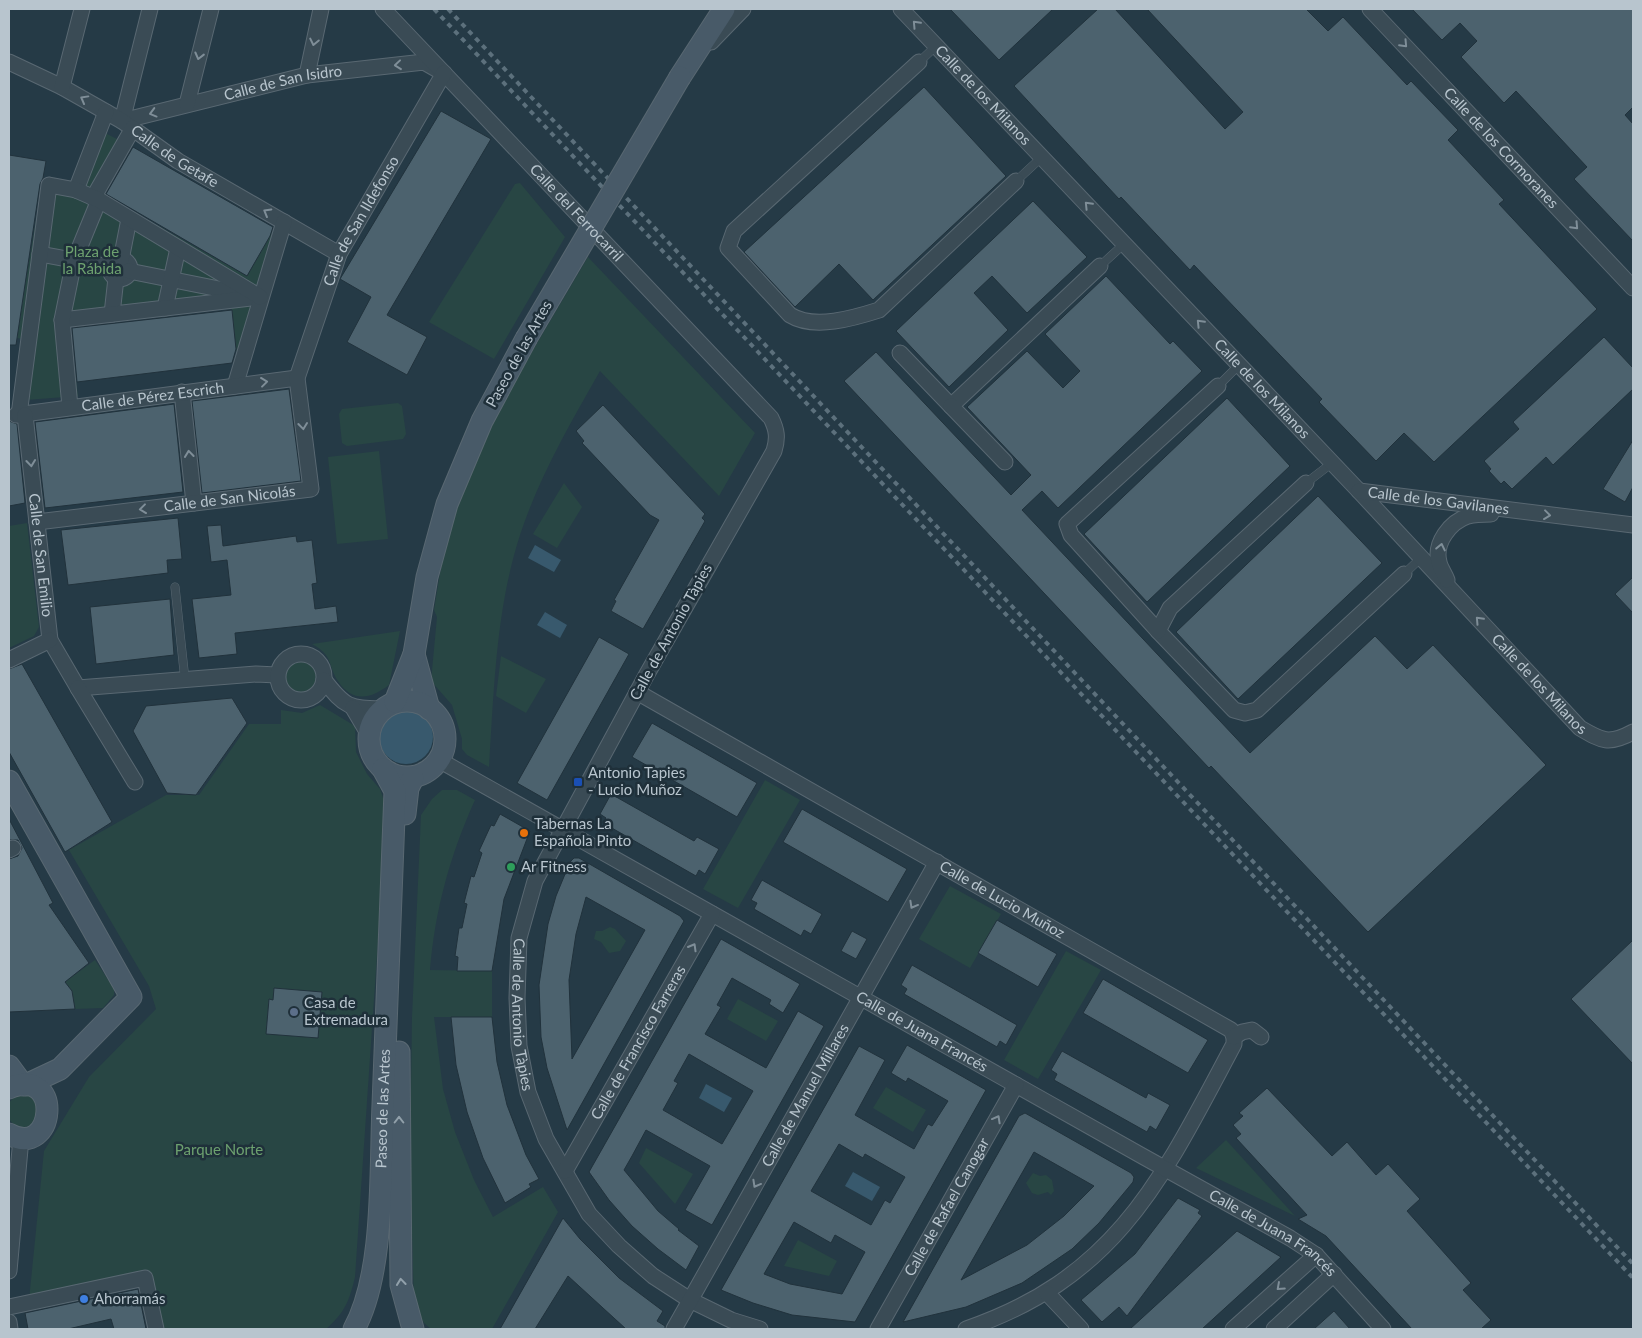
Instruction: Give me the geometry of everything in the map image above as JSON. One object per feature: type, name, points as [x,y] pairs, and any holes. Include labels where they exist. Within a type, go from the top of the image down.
[{"type":"main road","name":"Paseo de las Artes","points":[[390,706],[414,654],[426,577],[447,504],[482,421],[526,339],[685,69],[724,9]]},
{"type":"main road","name":"Paseo de las Artes","points":[[414,654],[429,709]]},
{"type":"main road","points":[[415,702],[429,709],[442,723],[445,735],[444,748],[439,760],[431,769],[413,778],[403,778],[383,769],[375,760],[370,748],[369,735],[373,722],[390,706],[415,702]]},
{"type":"main road","name":"Paseo de las Artes","points":[[354,1329],[361,1317],[370,1286],[379,1202],[395,791],[383,769]]},
{"type":"main road","name":"Paseo de las Artes","points":[[413,778],[408,788],[406,804],[399,994],[399,1141],[401,1285],[413,1329]]},
{"type":"main road","points":[[9,781],[131,997],[60,1069],[19,1086]]},
{"type":"main road","points":[[9,1066],[19,1086],[42,1093],[47,1102],[49,1112],[46,1122],[40,1131],[31,1136],[13,1136]]},
{"type":"main road","points":[[47,1102],[60,1069]]},
{"type":"street","points":[[62,88],[82,9]]},
{"type":"street","points":[[70,407],[62,320],[74,261],[96,199],[128,124],[150,9]]},
{"type":"street","points":[[187,104],[211,9]]},
{"type":"street","points":[[308,75],[321,9]]},
{"type":"street","name":"Calle del Ferrocarril","points":[[383,9],[770,418]]},
{"type":"street","points":[[685,69],[743,9]]},
{"type":"street","name":"Calle de los Milanos","points":[[901,9],[1359,491],[1580,728],[1599,739],[1618,740],[1633,732]]},
{"type":"street","name":"Calle de los Cormoranes","points":[[1370,9],[1633,288]]},
{"type":"street","name":"Calle de San Isidro","points":[[128,124],[187,104],[308,75],[424,62],[444,73]]},
{"type":"street","points":[[919,62],[734,231],[728,248],[790,315],[800,321],[826,321],[863,315],[879,310],[1016,181]]},
{"type":"street","name":"Calle de Getafe","points":[[9,65],[62,88],[128,124],[178,161],[339,254]]},
{"type":"street","name":"Calle de San Ildefonso","points":[[297,378],[339,254],[444,73]]},
{"type":"street","points":[[106,112],[76,190],[129,218],[260,297]]},
{"type":"street","name":"Calle de San Emilio","points":[[76,190],[49,185],[18,415],[37,522],[50,640],[135,782]]},
{"type":"street","points":[[112,314],[129,218]]},
{"type":"street","points":[[235,386],[260,297],[284,222]]},
{"type":"street","points":[[165,308],[178,248]]},
{"type":"street","points":[[40,254],[260,297]]},
{"type":"street","points":[[951,406],[1100,266]]},
{"type":"street","points":[[62,320],[260,297]]},
{"type":"street","points":[[900,353],[1005,462]]},
{"type":"street","name":"Calle de Pérez Escrich","points":[[18,415],[297,378]]},
{"type":"street","name":"Calle de San Nicolás","points":[[37,522],[311,489],[297,378]]},
{"type":"street","points":[[1218,386],[1067,524],[1071,535],[1234,710],[1245,714],[1257,710],[1404,574]]},
{"type":"street","points":[[182,392],[194,503]]},
{"type":"street","name":"Calle de Antonio Tàpies","points":[[760,1329],[731,1320],[690,1300],[654,1276],[620,1246],[589,1214],[546,1139],[528,1092],[519,1046],[517,998],[519,938],[535,881],[637,692],[774,451],[777,440],[776,429],[770,418]]},
{"type":"street","points":[[1158,630],[1170,608],[1306,483]]},
{"type":"street","name":"Calle de los Gavilanes","points":[[1359,491],[1633,526]]},
{"type":"street","name":"Calle de los Gavilanes","points":[[1453,592],[1439,562],[1439,546],[1444,534],[1457,522],[1469,516],[1516,511]]},
{"type":"street","points":[[9,660],[50,640]]},
{"type":"street","points":[[336,697],[316,694],[305,699],[292,698],[279,686],[277,676],[285,659],[292,654],[302,653],[311,655],[318,661],[323,669],[324,680],[336,697],[353,708],[369,735]]},
{"type":"street","points":[[78,688],[256,674],[277,676]]},
{"type":"street","points":[[316,694],[324,680]]},
{"type":"street","name":"Calle de Lucio Muñoz","points":[[637,692],[1221,1023],[1230,1030],[1234,1037]]},
{"type":"street","points":[[353,708],[390,706]]},
{"type":"street","name":"Calle de Juana Francés","points":[[439,760],[861,996],[1164,1169],[1290,1238],[1316,1255],[1383,1329]]},
{"type":"street","name":"Calle de Manuel Millares","points":[[674,1329],[937,862]]},
{"type":"street","name":"Calle de Francisco Farreras","points":[[565,1171],[712,914]]},
{"type":"street","points":[[966,1329],[1001,1317],[1047,1293],[1106,1246],[1137,1211],[1164,1169],[1231,1049],[1234,1037],[1242,1032],[1252,1030],[1261,1037]]},
{"type":"street","name":"Calle de Rafael Canogar","points":[[878,1329],[1016,1085]]},
{"type":"street","points":[[9,1272],[13,1136]]},
{"type":"street","points":[[1233,1329],[1316,1255]]},
{"type":"street","points":[[1274,1329],[1334,1274]]},
{"type":"street","points":[[9,1307],[145,1278],[156,1329]]},
{"type":"street","points":[[1047,1293],[1081,1329]]},
{"type":"street","points":[[9,1322],[10,1329]]},
{"type":"lane","points":[[919,62],[936,46]]},
{"type":"lane","points":[[1016,181],[1042,157]]},
{"type":"lane","points":[[1100,266],[1124,244]]},
{"type":"lane","points":[[1218,386],[1239,365]]},
{"type":"lane","points":[[1306,483],[1332,463]]},
{"type":"lane","points":[[1404,574],[1421,558]]},
{"type":"lane","points":[[175,587],[185,680]]},
{"type":"green space","name":"Plaza de la Rábida","points":[[95,128],[129,145],[102,194],[247,276],[275,227],[238,363],[231,306],[69,325],[78,396],[13,401],[24,339],[17,338],[17,333],[42,184],[74,188]]},
{"type":"green space","points":[[520,183],[565,237],[494,359],[429,322],[515,184]]},
{"type":"green space","points":[[588,257],[755,433],[719,496],[600,371],[536,492],[512,563],[497,650],[489,767],[467,755],[462,749],[462,739],[452,705],[431,681],[437,617],[434,610],[442,561],[459,497],[497,411]]},
{"type":"green space","points":[[398,403],[402,406],[406,434],[403,439],[347,446],[342,443],[339,414],[342,409]]},
{"type":"green space","points":[[379,451],[388,539],[337,544],[328,457]]},
{"type":"green space","points":[[564,483],[582,507],[557,548],[533,534]]},
{"type":"green space","points":[[27,523],[39,627],[34,636],[9,648],[9,526]]},
{"type":"green space","points":[[400,631],[389,685],[369,696],[356,696],[344,688],[338,681],[327,656],[312,644]]},
{"type":"green space","points":[[501,656],[546,679],[526,713],[496,696]]},
{"type":"green space","points":[[301,662],[307,663],[315,671],[315,683],[307,691],[301,692],[295,691],[287,683],[286,677],[287,671],[295,663]]},
{"type":"green space","name":"Parque Norte","points":[[320,705],[355,726],[356,752],[367,774],[380,789],[387,809],[355,1277],[345,1306],[338,1317],[326,1329],[159,1329],[148,1275],[29,1300],[44,1151],[89,1077],[156,1009],[149,986],[69,850],[166,795],[199,795],[249,724],[281,724],[281,710],[302,713]]},
{"type":"green space","points":[[765,780],[800,800],[738,908],[703,889]]},
{"type":"green space","points":[[442,790],[457,790],[475,800],[458,841],[445,883],[432,948],[430,970],[492,971],[492,1017],[434,1017],[443,1089],[455,1132],[474,1180],[493,1217],[543,1187],[558,1212],[492,1329],[431,1329],[424,1323],[414,1304],[410,1162],[412,1017],[421,815],[432,799]]},
{"type":"green space","points":[[950,886],[1001,914],[970,968],[919,939]]},
{"type":"green space","points":[[610,927],[615,929],[626,941],[620,951],[609,953],[601,942],[594,939],[596,931],[602,931]]},
{"type":"green space","points":[[1066,951],[1101,970],[1038,1079],[1004,1060]]},
{"type":"green space","points":[[95,960],[114,989],[114,995],[103,1008],[75,1009],[72,991],[65,982]]},
{"type":"green space","points":[[738,999],[778,1021],[766,1041],[727,1019]]},
{"type":"green space","points":[[886,1087],[926,1110],[913,1132],[873,1108]]},
{"type":"green space","points":[[23,1095],[29,1096],[34,1100],[38,1105],[38,1117],[34,1122],[29,1126],[23,1127],[17,1126],[12,1122],[8,1117],[7,1111],[8,1105],[12,1100],[17,1096]]},
{"type":"green space","points":[[1226,1140],[1295,1216],[1196,1168]]},
{"type":"green space","points":[[646,1148],[693,1174],[675,1204],[639,1163]]},
{"type":"green space","points":[[1033,1173],[1040,1176],[1046,1175],[1052,1180],[1054,1191],[1051,1195],[1048,1192],[1038,1195],[1032,1193],[1026,1183]]},
{"type":"green space","points":[[798,1240],[837,1261],[829,1276],[784,1266]]},
{"type":"water","points":[[535,545],[561,560],[554,572],[528,558]]},
{"type":"water","points":[[545,612],[567,625],[560,638],[537,625]]},
{"type":"water","points":[[406,710],[416,712],[425,718],[431,727],[433,737],[431,747],[425,756],[416,762],[406,764],[396,762],[387,756],[381,747],[379,737],[381,727],[387,718],[396,712]]},
{"type":"water","points":[[706,1084],[732,1098],[724,1112],[699,1098]]},
{"type":"water","points":[[853,1172],[880,1187],[872,1201],[845,1186]]},
{"type":"building","points":[[950,9],[1053,9],[999,60]]},
{"type":"building","points":[[1098,9],[1115,9],[1225,129],[1243,112],[1147,9],[1306,9],[1328,31],[1343,17],[1407,85],[1411,81],[1458,130],[1448,140],[1504,200],[1499,204],[1597,309],[1434,462],[1404,433],[1376,461],[1319,402],[1322,399],[1194,265],[1190,270],[1121,197],[1119,199],[1014,86]]},
{"type":"building","points":[[1412,9],[1633,9],[1633,107],[1625,115],[1633,124],[1633,241],[1574,179],[1587,167],[1516,91],[1504,103],[1461,57],[1477,41],[1460,23],[1442,40]]},
{"type":"building","points":[[924,87],[1006,176],[873,300],[839,264],[795,307],[744,252]]},
{"type":"building","points":[[441,111],[491,139],[387,315],[427,337],[407,375],[347,342],[371,297],[340,279]]},
{"type":"building","points":[[133,147],[273,227],[270,236],[247,276],[106,194]]},
{"type":"building","points":[[9,155],[46,161],[40,184],[16,345],[9,345]]},
{"type":"building","points":[[1033,201],[1087,257],[1027,313],[992,276],[974,293],[1008,330],[949,387],[896,331]]},
{"type":"building","points":[[1106,276],[1170,344],[1173,341],[1202,371],[1058,508],[1042,491],[1022,510],[1250,753],[1375,636],[1407,669],[1433,645],[1546,765],[1368,932],[1211,766],[1209,768],[844,381],[876,352],[1011,495],[1031,475],[967,407],[1027,351],[1063,388],[1080,371],[1045,334]]},
{"type":"building","points":[[232,310],[236,349],[232,363],[77,382],[72,328]]},
{"type":"building","points":[[1604,337],[1633,368],[1633,389],[1553,465],[1546,457],[1512,489],[1504,481],[1501,484],[1489,471],[1491,469],[1484,461],[1519,429],[1513,422]]},
{"type":"building","points":[[289,389],[301,481],[202,493],[192,401]]},
{"type":"building","points":[[1227,398],[1290,466],[1147,602],[1084,534]]},
{"type":"building","points":[[174,404],[183,492],[45,508],[35,422]]},
{"type":"building","points":[[603,405],[705,514],[702,518],[705,521],[643,629],[611,611],[616,601],[614,600],[659,520],[650,515],[582,443],[584,441],[576,431]]},
{"type":"building","points":[[9,421],[17,424],[25,503],[9,506]]},
{"type":"building","points":[[1633,440],[1633,487],[1625,502],[1603,489]]},
{"type":"building","points":[[1318,496],[1382,563],[1238,699],[1176,632]]},
{"type":"building","points":[[178,518],[182,559],[167,560],[168,573],[68,585],[61,530]]},
{"type":"building","points":[[221,525],[223,546],[296,536],[297,542],[312,540],[317,583],[312,584],[315,609],[336,606],[338,622],[235,633],[237,654],[199,658],[192,599],[231,595],[227,560],[211,562],[207,526]]},
{"type":"building","points":[[1633,577],[1633,613],[1615,594]]},
{"type":"building","points":[[170,599],[174,655],[96,664],[90,607]]},
{"type":"building","points":[[599,637],[629,654],[547,800],[517,783]]},
{"type":"building","points":[[22,664],[112,822],[65,852],[9,752],[9,669]]},
{"type":"building","points":[[232,698],[247,723],[196,795],[167,793],[133,731],[146,706]]},
{"type":"building","points":[[652,723],[757,783],[737,817],[632,757]]},
{"type":"building","points":[[611,794],[694,841],[697,837],[719,849],[705,874],[699,870],[696,876],[603,823],[606,818],[600,814]]},
{"type":"building","points":[[802,809],[907,869],[888,902],[783,842]]},
{"type":"building","points":[[500,814],[530,831],[504,899],[492,971],[457,971],[458,957],[455,956],[459,928],[462,928],[467,904],[464,903],[471,876],[474,877],[482,853],[479,851],[491,825],[494,826]]},
{"type":"building","points":[[9,819],[53,903],[49,905],[89,963],[65,982],[72,991],[75,1009],[9,1012],[9,859],[18,856],[22,848],[18,840],[9,840]]},
{"type":"building","points":[[574,858],[579,858],[680,916],[684,921],[567,1130],[547,1068],[541,1037],[539,985],[548,924],[556,896],[570,862]],"holes":[[[586,897],[645,930],[572,1059],[569,980],[576,934]]]},
{"type":"building","points":[[762,880],[822,914],[811,934],[804,930],[801,936],[754,909],[757,903],[751,900]]},
{"type":"building","points":[[997,920],[1057,954],[1038,987],[978,953]]},
{"type":"building","points":[[852,931],[867,939],[856,959],[841,951]]},
{"type":"building","points":[[721,939],[800,984],[783,1013],[769,1004],[771,1000],[732,978],[717,1005],[721,1007],[705,1034],[766,1068],[798,1011],[824,1026],[712,1225],[685,1210],[710,1166],[646,1130],[624,1170],[658,1211],[699,1246],[686,1270],[632,1226],[609,1200],[589,1172]],"holes":[[[689,1054],[753,1091],[722,1144],[663,1110],[678,1083],[674,1081]]]},
{"type":"building","points":[[1633,940],[1633,1064],[1571,999]]},
{"type":"building","points":[[912,965],[1017,1025],[1006,1045],[1000,1041],[997,1047],[904,994],[907,989],[901,985]]},
{"type":"building","points":[[1103,979],[1208,1040],[1188,1073],[1083,1013]]},
{"type":"building","name":"Casa de Extremadura","points":[[274,988],[322,992],[318,1038],[266,1034],[269,999],[273,1000]]},
{"type":"building","points":[[451,1017],[492,1017],[497,1062],[507,1105],[526,1155],[539,1179],[529,1184],[531,1187],[505,1203],[483,1158],[467,1112],[456,1065]]},
{"type":"building","points":[[907,1045],[986,1090],[855,1322],[792,1315],[753,1303],[721,1290],[859,1046],[885,1060],[855,1115],[914,1149],[928,1124],[932,1126],[948,1101],[908,1078],[906,1082],[891,1073]],"holes":[[[839,1144],[863,1158],[865,1154],[905,1177],[890,1203],[885,1200],[871,1225],[811,1191]],[[794,1222],[831,1243],[835,1235],[865,1252],[842,1294],[790,1284],[764,1274]]]},
{"type":"building","points":[[1062,1051],[1146,1098],[1148,1093],[1170,1105],[1156,1130],[1150,1126],[1147,1132],[1054,1080],[1057,1074],[1051,1070]]},
{"type":"building","points":[[1267,1088],[1332,1156],[1347,1142],[1376,1175],[1388,1164],[1420,1199],[1407,1211],[1471,1283],[1463,1290],[1491,1320],[1481,1329],[1412,1329],[1326,1236],[1298,1219],[1307,1215],[1236,1138],[1241,1134],[1233,1125],[1243,1116],[1239,1113]]},
{"type":"building","points":[[1025,1113],[1131,1173],[1134,1177],[1133,1182],[1099,1223],[1072,1249],[1022,1283],[966,1307],[903,1322],[1019,1116]],"holes":[[[1034,1152],[1094,1186],[1064,1216],[1027,1245],[961,1280]]]},
{"type":"building","points":[[1178,1198],[1200,1210],[1198,1213],[1202,1216],[1127,1316],[1119,1307],[1102,1322],[1081,1300],[1135,1254]]},
{"type":"building","points":[[563,1218],[580,1239],[619,1278],[663,1311],[657,1321],[665,1326],[665,1329],[626,1329],[568,1276],[535,1329],[500,1329]]},
{"type":"building","points":[[1237,1231],[1281,1257],[1202,1329],[1130,1329]]},
{"type":"building","points":[[138,1289],[146,1329],[114,1329],[111,1319],[68,1329],[28,1329],[25,1313]]},
{"type":"building","points":[[1334,1311],[1350,1329],[1314,1329]]},
{"type":"railway","points":[[434,9],[1633,1278]]},
{"type":"railway","points":[[448,9],[1633,1264]]},
{"type":"place","name":"Antonio Tapies - Lucio Muñoz","points":[[578,782]]},
{"type":"place","name":"Tabernas La Española Pinto","points":[[524,833]]},
{"type":"place","name":"Ar Fitness","points":[[511,867]]},
{"type":"place","name":"Casa de Extremadura","points":[[294,1012]]},
{"type":"place","name":"Ahorramás","points":[[84,1299]]}]
